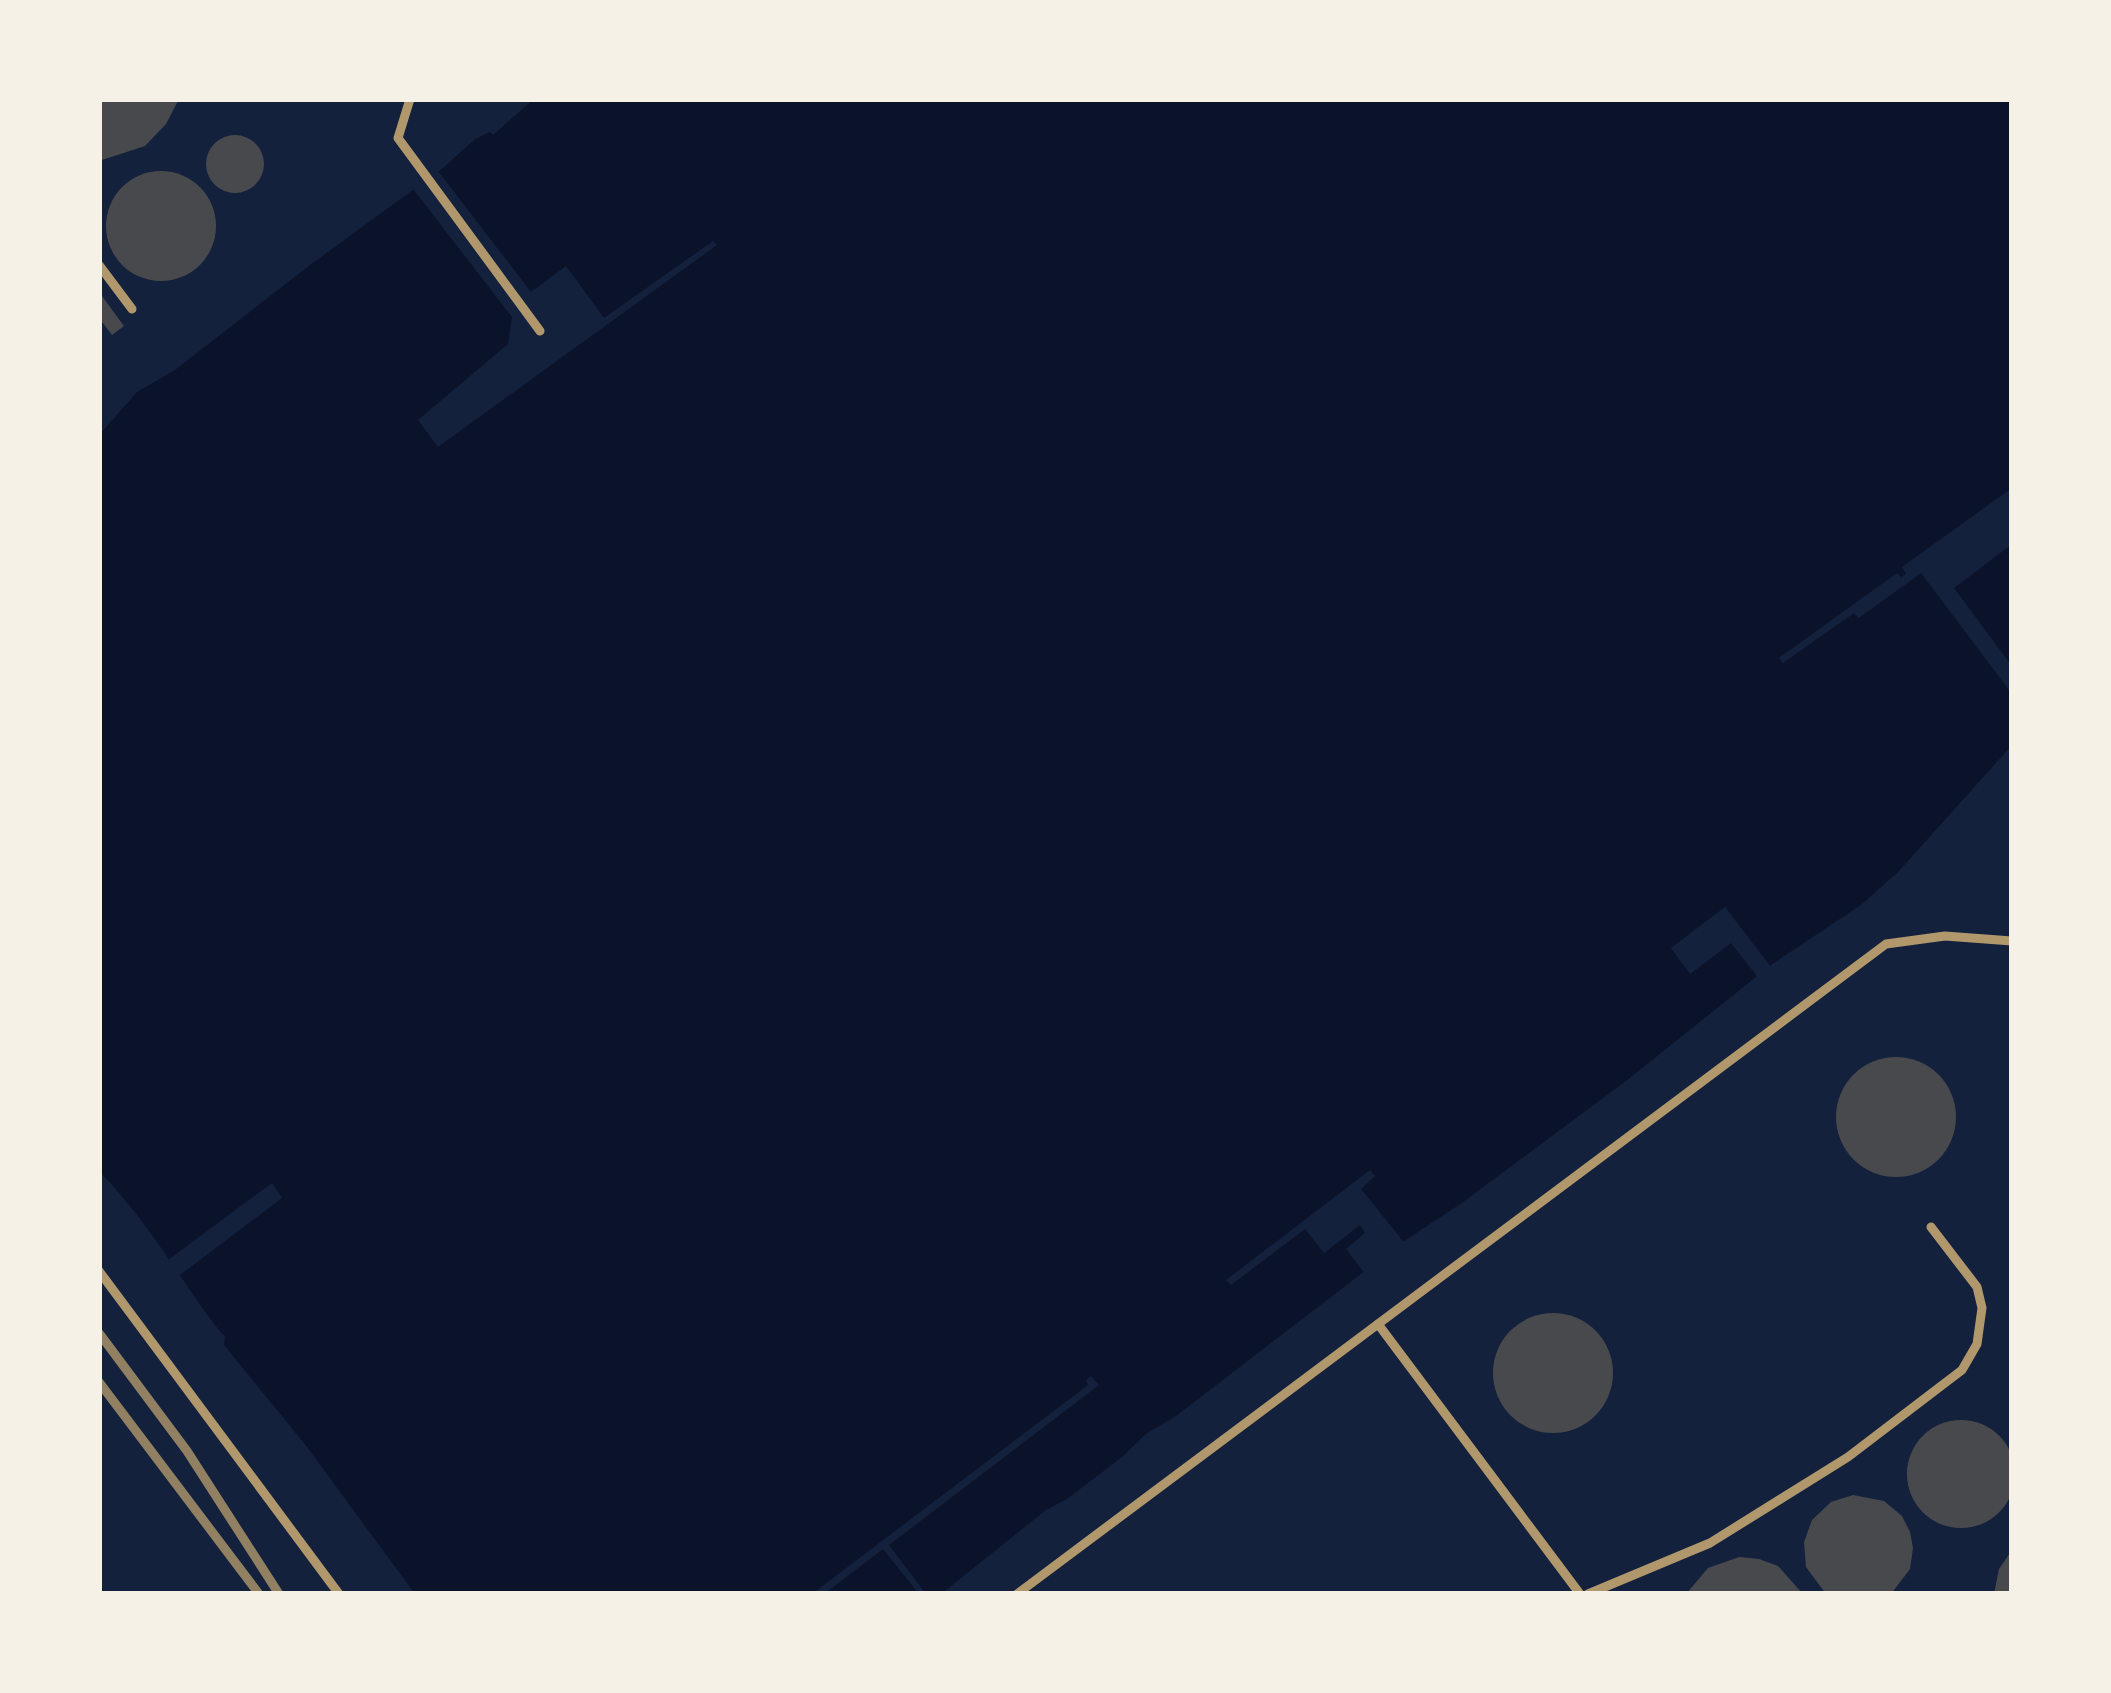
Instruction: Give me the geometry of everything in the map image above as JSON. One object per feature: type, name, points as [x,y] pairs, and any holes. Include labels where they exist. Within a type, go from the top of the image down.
[{"type":"lane","points":[[410,99],[398,138],[540,331]]},
{"type":"lane","points":[[99,265],[132,309]]},
{"type":"lane","points":[[1017,1594],[1886,944],[1946,936],[2012,941]]},
{"type":"lane","points":[[1378,1324],[1584,1594],[1710,1543],[1848,1457],[1962,1370],[1981,1330],[1977,1287],[1931,1227]]},
{"type":"lane","points":[[99,1271],[339,1594]]},
{"type":"water","points":[[534,99],[2012,99],[2012,745],[1899,871],[1861,905],[1771,965],[1626,1081],[1147,1433],[941,1594],[415,1594],[307,1447],[224,1345],[225,1337],[137,1215],[99,1171],[99,435],[137,392],[175,370],[475,139],[493,135]]},
{"type":"pier","points":[[435,167],[531,292],[566,266],[604,318],[713,241],[717,245],[438,447],[418,420],[508,344],[512,317],[410,185]]},
{"type":"pier","points":[[2012,488],[2012,544],[1954,588],[2012,666],[2012,694],[1921,573],[1859,618],[1854,613],[1783,663],[1779,658],[1897,573],[1906,574],[1902,567]]},
{"type":"pier","points":[[1725,907],[1774,971],[1761,981],[1731,943],[1690,974],[1671,948]]},
{"type":"pier","points":[[1370,1170],[1375,1176],[1361,1189],[1407,1246],[1368,1278],[1346,1249],[1365,1233],[1360,1225],[1324,1253],[1305,1229],[1231,1285],[1226,1280]]},
{"type":"pier","points":[[272,1183],[282,1198],[176,1278],[164,1263]]},
{"type":"pier","points":[[1091,1376],[1099,1385],[889,1545],[926,1594],[919,1594],[883,1549],[824,1594],[812,1594],[1088,1385]]},
{"type":"building","points":[[99,99],[179,99],[166,124],[145,146],[99,161]]},
{"type":"building","points":[[235,135],[256,143],[264,164],[256,185],[235,193],[214,185],[206,164],[214,143]]},
{"type":"building","points":[[161,171],[182,175],[200,187],[212,205],[216,226],[212,247],[200,265],[182,277],[161,281],[140,277],[122,265],[110,247],[106,226],[110,205],[122,187],[140,175]]},
{"type":"building","points":[[99,292],[124,326],[112,335],[99,318]]},
{"type":"building","points":[[1896,1057],[1919,1061],[1939,1074],[1952,1094],[1956,1117],[1952,1140],[1939,1160],[1919,1173],[1896,1177],[1873,1173],[1853,1160],[1840,1140],[1836,1117],[1840,1094],[1853,1074],[1873,1061]]},
{"type":"building","points":[[1553,1313],[1576,1317],[1596,1330],[1609,1350],[1613,1373],[1609,1396],[1596,1416],[1576,1429],[1553,1433],[1530,1429],[1510,1416],[1497,1396],[1493,1373],[1497,1350],[1510,1330],[1530,1317]]},
{"type":"building","points":[[1961,1420],[1982,1424],[1999,1436],[2011,1453],[2015,1474],[2011,1495],[1999,1512],[1982,1524],[1961,1528],[1940,1524],[1923,1512],[1911,1495],[1907,1474],[1911,1453],[1923,1436],[1940,1424]]},
{"type":"building","points":[[1853,1495],[1884,1501],[1902,1516],[1910,1532],[1910,1569],[1891,1594],[1826,1594],[1806,1567],[1804,1542],[1812,1520],[1831,1502]]},
{"type":"building","points":[[2012,1550],[2012,1594],[1994,1594],[1999,1569]]},
{"type":"building","points":[[1739,1557],[1778,1566],[1803,1594],[1686,1594],[1708,1568]]},
{"type":"railway","points":[[99,1333],[187,1451],[279,1594]]},
{"type":"railway","points":[[99,1382],[259,1594]]}]
